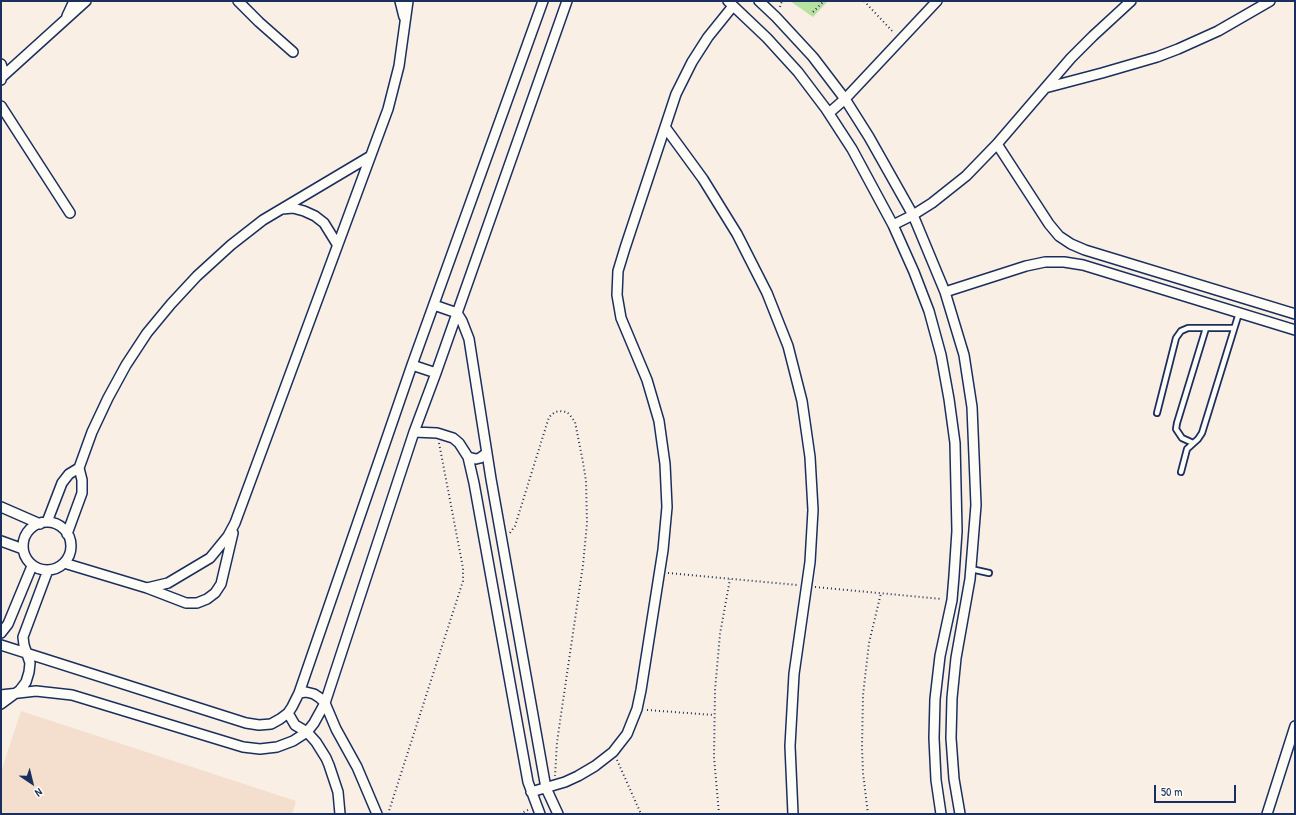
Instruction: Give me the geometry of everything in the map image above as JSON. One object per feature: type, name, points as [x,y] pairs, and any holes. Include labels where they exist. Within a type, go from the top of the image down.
[{"type":"street","points":[[67,18],[74,1]]},
{"type":"street","points":[[2,79],[86,1]]},
{"type":"street","points":[[238,1],[293,52]]},
{"type":"street","points":[[400,1],[406,23]]},
{"type":"street","points":[[64,563],[147,588],[186,603],[197,603],[207,599],[215,593],[221,584],[235,522],[388,109],[399,66],[408,1]]},
{"type":"street","points":[[1,645],[246,723],[259,725],[271,724],[288,713],[299,693],[412,365],[543,1]]},
{"type":"street","points":[[1,695],[36,691],[72,696],[243,747],[260,749],[277,747],[293,741],[306,732],[320,714],[325,703],[414,432],[567,1]]},
{"type":"street","points":[[759,1],[776,17],[812,57],[845,99],[869,137],[913,215],[945,292],[964,355],[972,407],[976,505],[971,569],[964,618],[956,658],[952,698],[951,738],[953,772],[960,814]]},
{"type":"street","points":[[829,113],[845,99],[937,1]]},
{"type":"street","points":[[893,225],[913,215],[950,190],[977,165],[1071,58],[1131,1]]},
{"type":"street","points":[[1045,88],[1158,57],[1218,31],[1270,1]]},
{"type":"street","points":[[531,792],[565,782],[578,776],[613,752],[627,734],[637,709],[663,550],[667,507],[665,464],[659,421],[647,380],[621,318],[617,295],[618,271],[676,94],[692,62],[730,3],[767,38],[798,72],[829,113],[852,149],[893,225],[914,272],[929,311],[941,355],[948,391],[955,443],[957,531],[952,600],[940,656],[935,699],[934,738],[936,780],[941,814]]},
{"type":"street","points":[[1,64],[2,79]]},
{"type":"street","points":[[1,106],[70,213]]},
{"type":"street","points":[[665,127],[703,178],[737,234],[767,293],[788,346],[802,401],[810,457],[813,510],[810,562],[794,674],[790,746],[793,814]]},
{"type":"street","points":[[997,144],[1049,224],[1059,236],[1071,244],[1085,250],[1295,314]]},
{"type":"street","points":[[68,534],[82,493],[82,480],[79,468],[92,432],[126,365],[147,333],[197,276],[263,220],[369,157]]},
{"type":"street","points":[[281,209],[298,210],[315,216],[324,223],[337,244]]},
{"type":"street","points":[[945,292],[1026,266],[1045,262],[1064,262],[1083,265],[1295,330]]},
{"type":"street","points":[[434,305],[457,314],[462,321],[469,339],[501,537],[551,786],[558,814]]},
{"type":"street","points":[[1280,310],[1295,308]]},
{"type":"street","points":[[412,365],[436,373]]},
{"type":"street","points":[[414,432],[437,434],[452,438],[459,443],[468,457],[528,782],[540,814]]},
{"type":"street","points":[[468,457],[480,458],[487,453]]},
{"type":"street","points":[[1,507],[43,523],[59,526],[68,534],[70,540],[70,552],[60,567],[40,570],[32,566],[26,558],[23,544],[27,533],[35,526],[43,523],[62,483],[69,474],[79,468]]},
{"type":"street","points":[[474,483],[480,479],[491,479]]},
{"type":"street","points":[[147,588],[168,583],[210,558],[219,548],[235,522]]},
{"type":"street","points":[[1,541],[23,549]]},
{"type":"street","points":[[1,633],[8,624],[32,566]]},
{"type":"street","points":[[1,704],[11,695],[20,690],[26,682],[30,663],[23,637],[48,570]]},
{"type":"street","points":[[21,594],[37,599]]},
{"type":"street","points":[[299,693],[306,692],[314,694],[325,703],[336,729],[357,767],[377,814]]},
{"type":"street","points":[[288,713],[295,725],[306,732],[316,742],[329,765],[338,792],[340,814]]},
{"type":"street","points":[[1267,814],[1295,726]]},
{"type":"lane","points":[[1181,472],[1186,452],[1202,433],[1239,313]]},
{"type":"lane","points":[[1157,413],[1178,334],[1188,328],[1234,328]]},
{"type":"lane","points":[[1193,443],[1182,438],[1176,429],[1206,328]]},
{"type":"lane","points":[[971,569],[989,573]]},
{"type":"path","points":[[813,12],[824,1]]},
{"type":"path","points":[[864,1],[900,40]]},
{"type":"path","points":[[501,537],[509,534],[515,526],[549,417],[555,412],[567,412],[575,422],[583,462],[587,502],[587,523],[583,565],[551,786]]},
{"type":"path","points":[[388,814],[463,581],[463,568],[437,434]]},
{"type":"path","points":[[719,814],[714,757],[714,715],[720,634],[730,578]]},
{"type":"path","points":[[868,814],[862,747],[863,695],[869,643],[881,593]]},
{"type":"path","points":[[637,709],[714,715]]},
{"type":"path","points":[[613,752],[641,814]]},
{"type":"shaded area","points":[[21,711],[296,801],[292,814],[1,814],[1,772]]},
{"type":"green space","points":[[790,1],[828,1],[813,17]]}]
